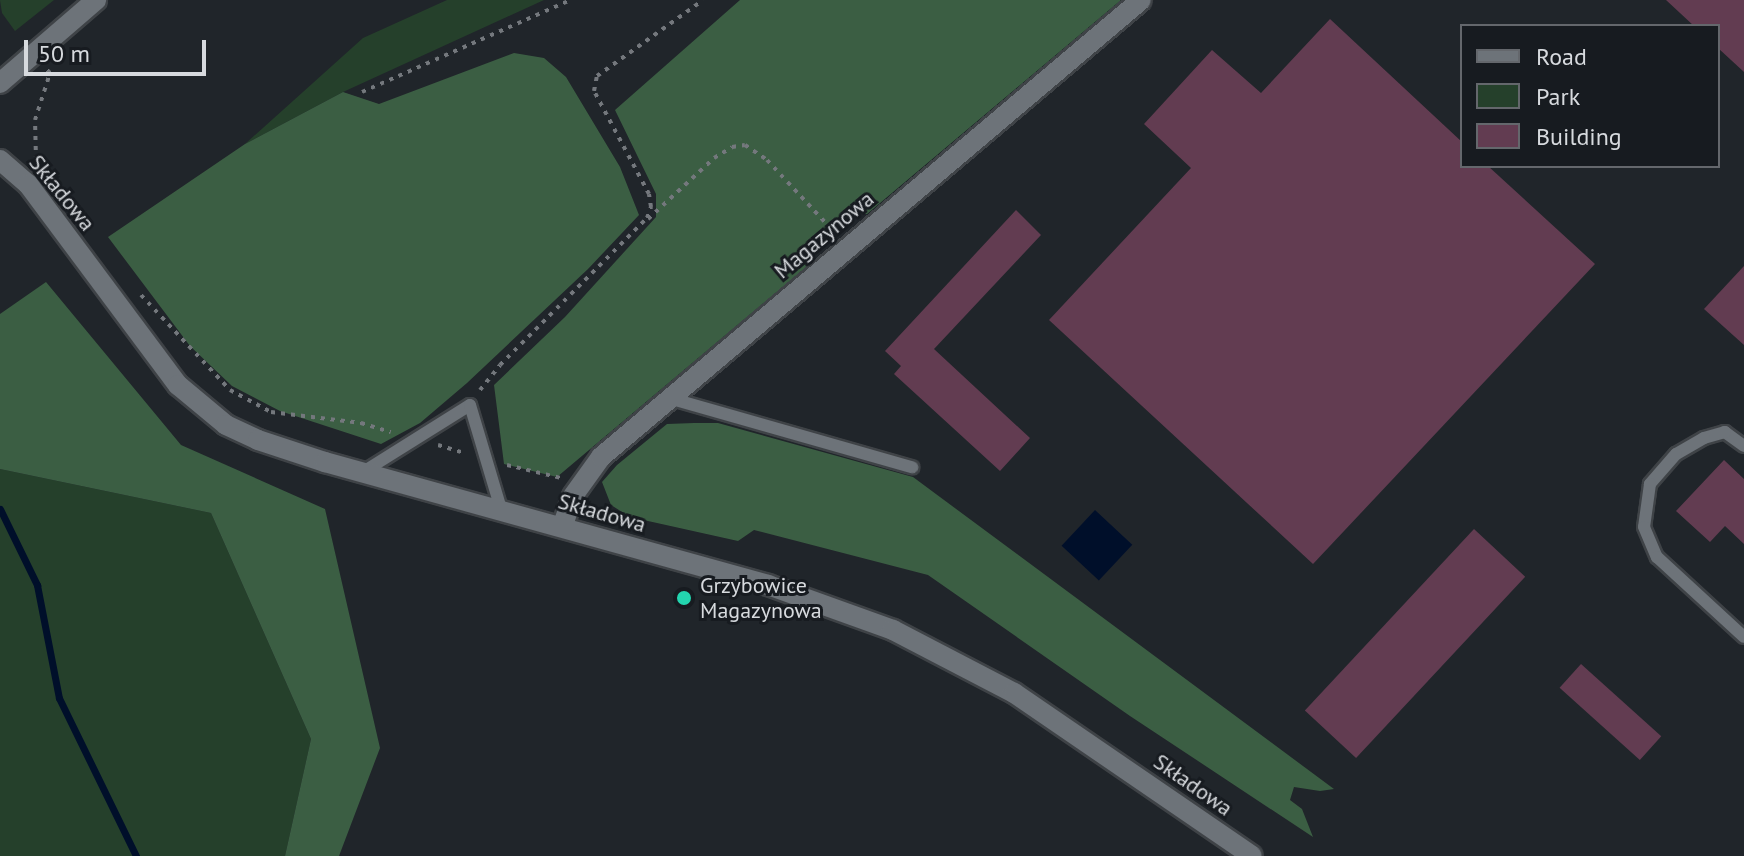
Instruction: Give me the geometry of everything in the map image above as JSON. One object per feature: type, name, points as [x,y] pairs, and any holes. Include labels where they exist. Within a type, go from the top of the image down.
[{"type":"main road","points":[[0,83],[31,52],[96,0]]},
{"type":"main road","name":"Magazynowa","points":[[562,527],[580,483],[601,457],[1141,0]]},
{"type":"main road","name":"Składowa","points":[[0,160],[28,184],[156,357],[198,404],[226,425],[258,440],[363,472],[800,595],[925,645],[1050,716],[1252,856]]},
{"type":"lane","points":[[668,398],[912,467]]},
{"type":"lane","points":[[363,472],[470,405],[501,509]]},
{"type":"lane","points":[[1744,446],[1725,432],[1704,438],[1676,454],[1650,484],[1644,527],[1657,557],[1744,637]]},
{"type":"path","points":[[362,92],[571,0]]},
{"type":"path","points":[[638,229],[651,207],[649,194],[594,91],[597,76],[703,0]]},
{"type":"path","points":[[31,52],[50,73],[35,120],[36,164]]},
{"type":"path","points":[[470,405],[500,365],[638,229],[714,158],[732,147],[745,145],[767,160],[848,246]]},
{"type":"path","points":[[136,291],[230,390],[271,412],[361,423],[580,483]]},
{"type":"green space","points":[[0,0],[54,0],[15,31],[2,13]]},
{"type":"green space","points":[[447,0],[544,0],[343,92],[245,144],[363,38]]},
{"type":"green space","points":[[740,0],[1121,0],[867,214],[849,213],[821,235],[811,263],[557,477],[504,464],[494,385],[565,317],[656,217],[656,194],[615,110]]},
{"type":"green space","points":[[514,53],[544,58],[566,77],[620,167],[639,215],[588,269],[467,383],[420,423],[381,444],[280,411],[232,386],[190,346],[108,237],[245,144],[343,92],[379,104]]},
{"type":"green space","points":[[46,282],[181,445],[325,509],[380,748],[339,856],[285,856],[311,739],[211,513],[0,469],[0,314]]},
{"type":"green space","points":[[718,423],[913,477],[1334,789],[1320,791],[1294,787],[1290,800],[1302,809],[1313,837],[1130,716],[928,575],[754,530],[738,541],[630,517],[611,505],[602,482],[617,465],[667,424]]},
{"type":"green space","points":[[0,469],[211,513],[311,739],[285,856],[0,856]]},
{"type":"water","points":[[1095,510],[1132,545],[1099,581],[1062,546]]},
{"type":"building","points":[[1666,0],[1744,0],[1744,72],[1720,50],[1720,24],[1692,24]]},
{"type":"building","points":[[1330,19],[1460,140],[1460,168],[1490,168],[1595,264],[1313,564],[1049,320],[1191,168],[1144,124],[1212,50],[1261,93]]},
{"type":"building","points":[[1016,210],[1041,235],[934,349],[1030,438],[1000,471],[894,374],[901,366],[885,351]]},
{"type":"building","points":[[1744,266],[1744,345],[1704,309]]},
{"type":"building","points":[[1724,460],[1744,479],[1744,544],[1725,526],[1710,542],[1676,511]]},
{"type":"building","points":[[1474,529],[1525,577],[1356,758],[1305,710]]},
{"type":"building","points":[[1581,664],[1661,736],[1640,760],[1560,688]]},
{"type":"waterway","points":[[0,509],[37,585],[59,698],[136,856]]},
{"type":"place","name":"Grzybowice Magazynowa","points":[[684,598]]}]
